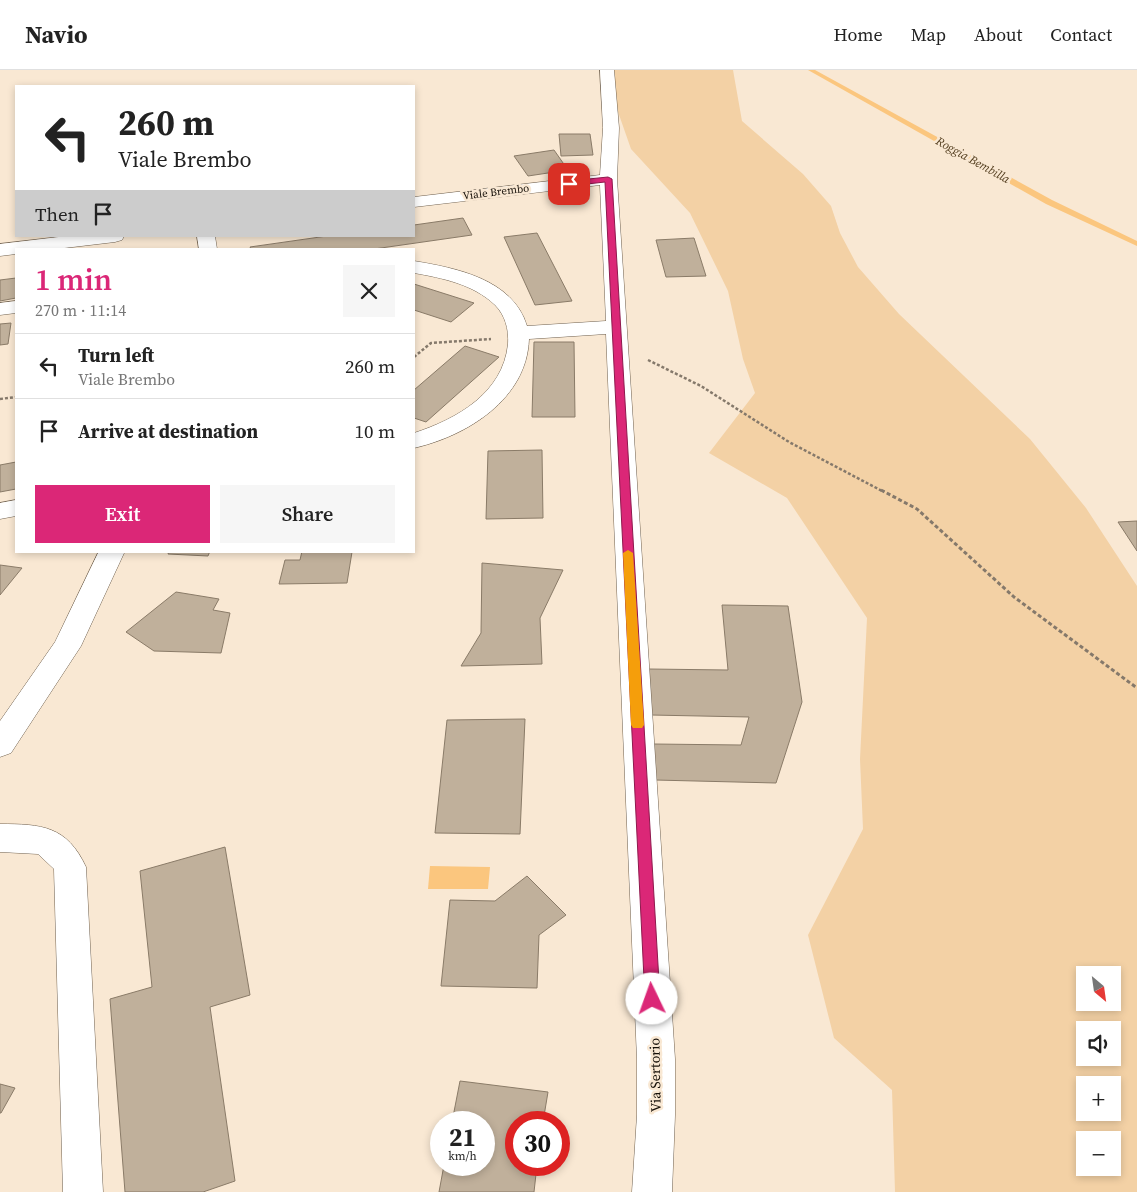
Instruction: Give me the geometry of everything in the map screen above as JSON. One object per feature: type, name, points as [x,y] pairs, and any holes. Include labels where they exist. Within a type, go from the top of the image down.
[{"type":"street","name":"Via Sertorio","points":[[607,70],[611,128],[608,179],[656,1059],[656,1115],[652,1192]]},
{"type":"street","name":"Viale Brembo","points":[[415,202],[608,179]]},
{"type":"street","points":[[16,248],[107,237]]},
{"type":"street","points":[[0,250],[15,248]]},
{"type":"street","points":[[415,267],[448,274],[477,285],[491,293],[510,312],[516,323],[519,335],[517,356],[510,375],[489,401],[473,414],[449,428],[415,441]]},
{"type":"street","points":[[0,310],[15,307]]},
{"type":"street","points":[[519,335],[616,336]]},
{"type":"street","points":[[0,511],[15,508]]},
{"type":"street","points":[[0,745],[67,646],[111,553]]},
{"type":"street","points":[[0,838],[36,839],[48,843],[59,849],[70,867],[84,1192]]},
{"type":"path","points":[[415,356],[431,343],[519,335]]},
{"type":"path","points":[[616,336],[701,386],[789,442],[917,509],[1014,597],[1137,688]]},
{"type":"path","points":[[0,399],[15,397]]},
{"type":"shaded area","points":[[613,70],[733,70],[742,121],[803,174],[831,206],[840,233],[858,267],[899,314],[1030,439],[1086,508],[1137,586],[1137,1192],[895,1192],[892,1090],[834,1038],[808,935],[863,829],[860,759],[867,618],[787,498],[709,453],[755,393],[743,359],[728,291],[690,213],[631,149],[617,109]]},
{"type":"shaded area","points":[[430,866],[490,867],[488,889],[428,889]]},
{"type":"building","points":[[559,134],[590,134],[593,155],[561,156]]},
{"type":"building","points":[[554,150],[568,170],[528,176],[514,156]]},
{"type":"building","points":[[463,218],[472,235],[381,248],[250,247],[320,237],[415,237],[415,225]]},
{"type":"building","points":[[537,233],[572,301],[535,305],[504,237]]},
{"type":"building","points":[[694,238],[706,276],[666,277],[656,240]]},
{"type":"building","points":[[15,278],[15,298],[0,301],[0,280]]},
{"type":"building","points":[[415,284],[474,303],[451,322],[415,310]]},
{"type":"building","points":[[11,323],[8,344],[0,345],[0,324]]},
{"type":"building","points":[[534,342],[574,342],[575,417],[532,417]]},
{"type":"building","points":[[465,346],[499,357],[426,422],[415,418],[415,389]]},
{"type":"building","points":[[542,450],[543,518],[486,519],[488,451]]},
{"type":"building","points":[[15,462],[15,489],[0,492],[0,465]]},
{"type":"building","points":[[1137,521],[1137,551],[1118,522]]},
{"type":"building","points":[[168,553],[209,553],[208,556]]},
{"type":"building","points":[[302,553],[352,553],[347,583],[279,584],[285,560],[300,560]]},
{"type":"building","points":[[482,563],[563,570],[540,618],[542,664],[461,666],[481,633]]},
{"type":"building","points":[[0,565],[22,568],[0,595]]},
{"type":"building","points":[[176,592],[219,599],[213,610],[230,613],[221,653],[154,651],[126,632]]},
{"type":"building","points":[[722,605],[788,606],[802,702],[776,783],[655,780],[654,744],[741,745],[749,717],[651,715],[649,669],[728,670]]},
{"type":"building","points":[[525,719],[520,834],[435,833],[447,720]]},
{"type":"building","points":[[225,847],[250,995],[210,1007],[235,1181],[203,1192],[125,1192],[110,999],[152,987],[140,871]]},
{"type":"building","points":[[527,876],[566,915],[539,935],[537,988],[441,986],[450,900],[495,901]]},
{"type":"building","points":[[460,1081],[548,1092],[545,1111],[505,1111],[505,1176],[536,1176],[534,1192],[439,1192],[442,1176],[495,1176],[495,1111],[454,1111]]},
{"type":"building","points":[[0,1084],[15,1088],[1,1113],[0,1113]]},
{"type":"waterway","name":"Roggia Bembilla","points":[[811,70],[1049,202],[1137,244]]},
{"type":"slow traffic","points":[[628,553],[637,725]]},
{"type":"route","points":[[569,184],[608,179],[652,999]]}]
